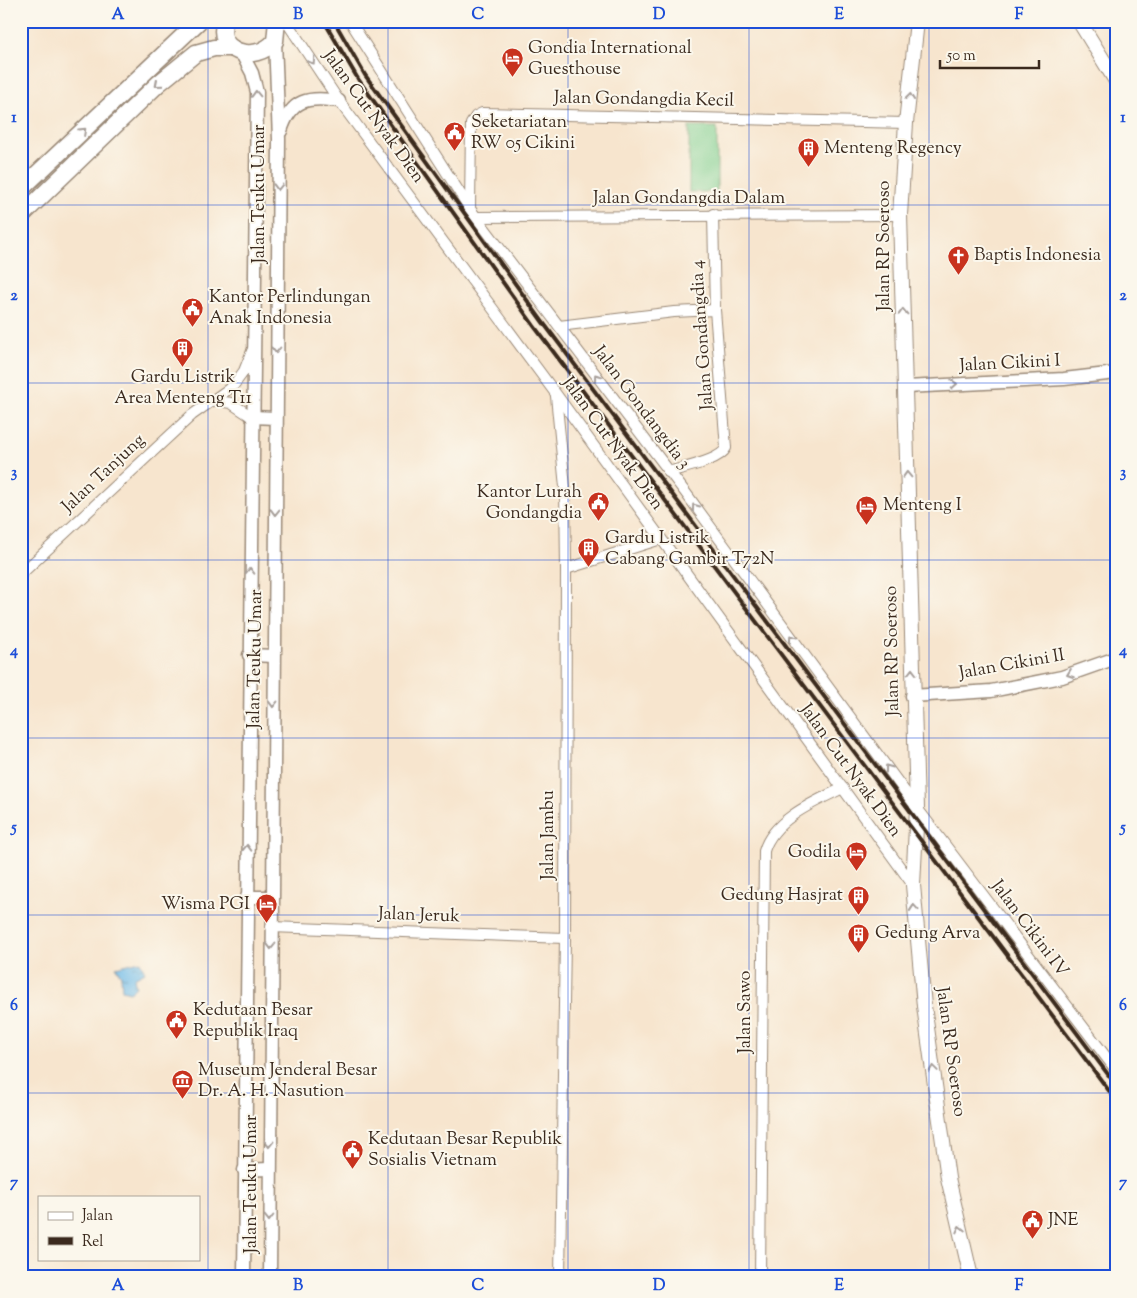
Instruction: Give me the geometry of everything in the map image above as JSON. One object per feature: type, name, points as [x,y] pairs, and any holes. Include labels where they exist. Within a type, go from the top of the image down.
[{"type":"main road","points":[[21,189],[199,21]]},
{"type":"main road","points":[[225,21],[223,30],[237,51]]},
{"type":"main road","points":[[21,216],[158,84],[196,53],[214,48],[258,54],[275,41],[277,21]]},
{"type":"main road","name":"Jalan RP Soeroso","points":[[918,21],[906,123],[900,215],[906,387],[912,696],[917,808],[913,885],[924,1006],[948,1178],[971,1277]]},
{"type":"main road","points":[[1078,21],[1116,81]]},
{"type":"main road","points":[[47,165],[60,178]]},
{"type":"street","name":"Jalan Cut Nyak Dien","points":[[286,21],[339,101],[556,394],[913,885]]},
{"type":"street","name":"Jalan Gondangdia 3","points":[[350,21],[474,213],[917,808]]},
{"type":"street","name":"Jalan Teuku Umar","points":[[270,1277],[269,1169],[278,139],[275,41]]},
{"type":"street","name":"Jalan Teuku Umar","points":[[237,51],[252,73],[257,92],[256,343],[252,417],[249,655],[244,1277]]},
{"type":"street","points":[[278,139],[285,117],[292,108],[304,101],[319,98],[339,101]]},
{"type":"street","name":"Jalan Gondangdia Kecil","points":[[474,213],[471,124],[476,116],[482,113],[906,123]]},
{"type":"street","name":"Jalan Gondangdia Dalam","points":[[474,213],[900,215]]},
{"type":"street","name":"Jalan Gondangdia 4","points":[[668,472],[710,460],[724,453],[727,436],[715,310],[712,214]]},
{"type":"street","points":[[559,326],[674,312],[715,310]]},
{"type":"street","name":"Jalan Tanjung","points":[[21,574],[211,400],[226,391],[238,379],[256,343]]},
{"type":"street","name":"Jalan Cikini I","points":[[906,387],[1064,378],[1116,373]]},
{"type":"street","name":"Jalan Jambu","points":[[556,394],[565,487],[566,569],[565,938],[560,1277]]},
{"type":"street","points":[[211,400],[231,403],[252,417],[276,418]]},
{"type":"street","points":[[566,569],[661,539]]},
{"type":"street","points":[[249,655],[274,656]]},
{"type":"street","name":"Jalan Cikini II","points":[[912,696],[991,691],[1062,677],[1116,658]]},
{"type":"street","name":"Jalan Sawo","points":[[760,1277],[764,851],[772,834],[790,818],[822,798],[843,788]]},
{"type":"street","name":"Jalan Cikini IV","points":[[917,808],[1116,1070]]},
{"type":"street","points":[[247,897],[271,897]]},
{"type":"street","name":"Jalan Jeruk","points":[[271,927],[565,938]]},
{"type":"street","points":[[244,1170],[269,1169]]},
{"type":"green space","points":[[689,127],[717,127],[717,192],[689,192]]},
{"type":"water","points":[[140,961],[145,972],[134,978],[136,987],[130,992],[122,990],[121,976],[116,967]]},
{"type":"railway","points":[[324,21],[358,79],[534,326],[1116,1100]]},
{"type":"railway","points":[[334,21],[365,75],[542,321],[1116,1085]]},
{"type":"place","name":"Gondia International Guesthouse","points":[[512,78]]},
{"type":"place","name":"Seketariatan RW 05 Cikini","points":[[455,152]]},
{"type":"place","name":"Menteng Regency","points":[[808,168]]},
{"type":"place","name":"Baptis Indonesia","points":[[958,275]]},
{"type":"place","name":"Kantor Perlindungan Anak Indonesia","points":[[193,327]]},
{"type":"place","name":"Gardu Listrik Area Menteng T11","points":[[183,367]]},
{"type":"place","name":"Kantor Lurah Gondangdia","points":[[598,522]]},
{"type":"place","name":"Menteng I","points":[[867,525]]},
{"type":"place","name":"Gardu Listrik Cabang Gambir T72N","points":[[589,568]]},
{"type":"place","name":"Godila","points":[[857,872]]},
{"type":"place","name":"Gedung Hasjrat","points":[[859,915]]},
{"type":"place","name":"Wisma PGI","points":[[266,924]]},
{"type":"place","name":"Gedung Arva","points":[[859,953]]},
{"type":"place","name":"Kedutaan Besar Republik Iraq","points":[[177,1040]]},
{"type":"place","name":"Museum Jenderal Besar Dr. A. H. Nasution","points":[[182,1100]]},
{"type":"place","name":"Kedutaan Besar Republik Sosialis Vietnam","points":[[352,1169]]},
{"type":"place","name":"JNE","points":[[1032,1240]]}]
